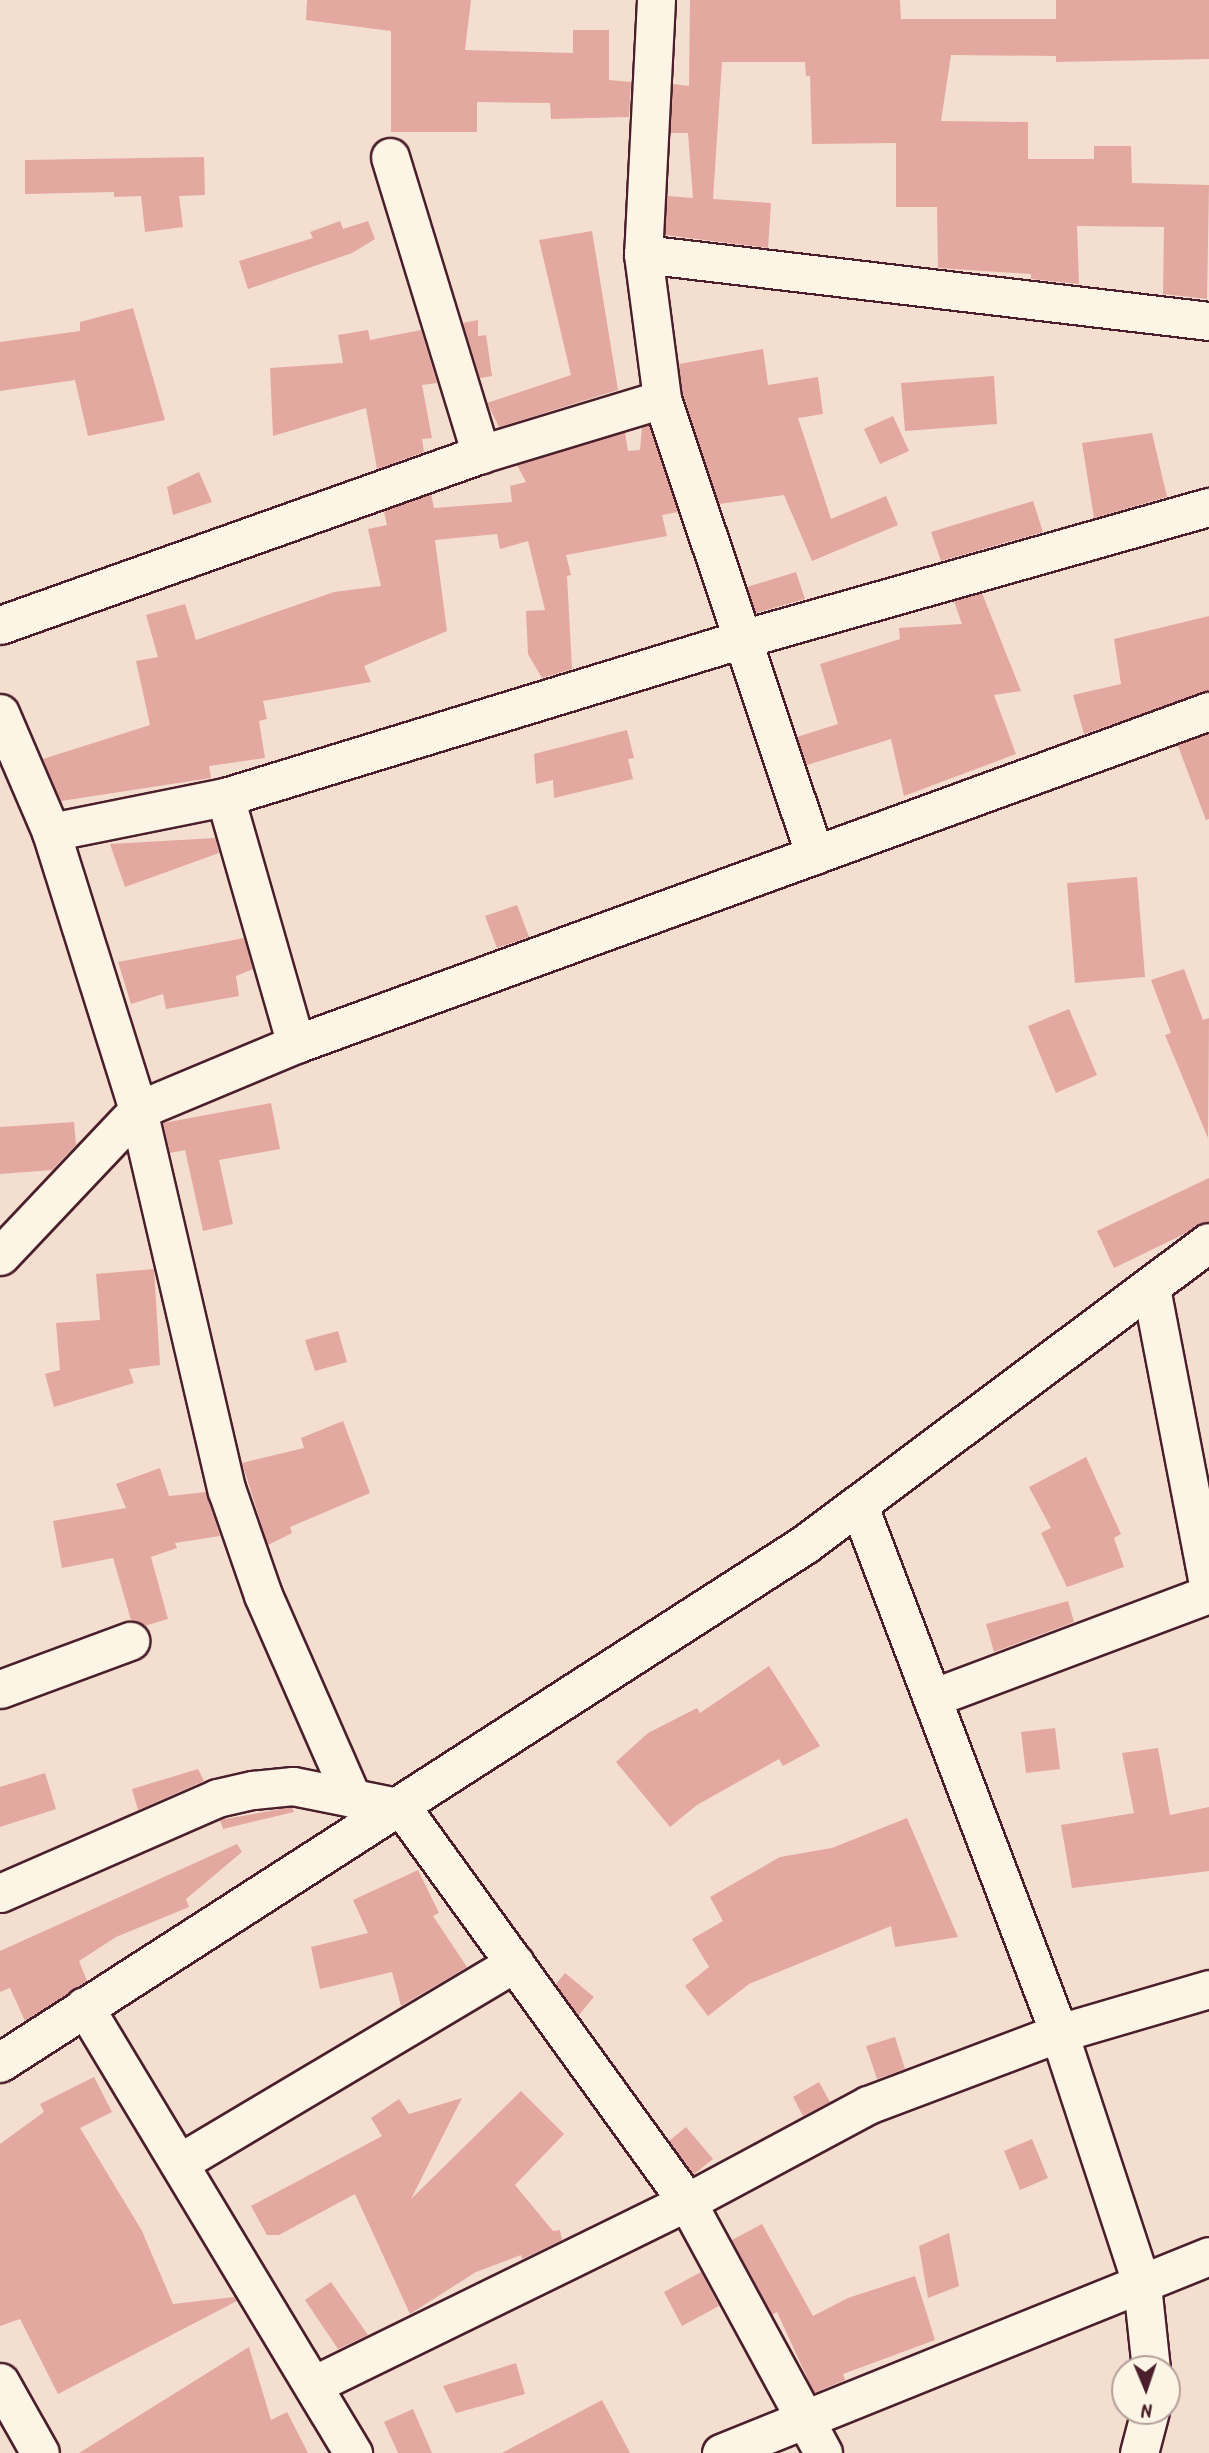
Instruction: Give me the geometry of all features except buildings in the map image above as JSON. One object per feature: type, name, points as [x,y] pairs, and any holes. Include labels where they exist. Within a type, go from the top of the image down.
[{"type":"street","points":[[656,0],[643,254],[662,400],[815,855]]},
{"type":"street","points":[[390,157],[481,454]]},
{"type":"street","points":[[643,254],[1209,321]]},
{"type":"street","points":[[0,625],[481,454],[662,400]]},
{"type":"street","points":[[51,832],[225,797],[742,639],[1209,507]]},
{"type":"street","points":[[0,1256],[138,1110],[296,1044],[1209,711]]},
{"type":"street","points":[[0,713],[51,832],[138,1110],[227,1490],[263,1595],[352,1798]]},
{"type":"street","points":[[225,797],[296,1044]]},
{"type":"street","points":[[0,2063],[84,2006],[402,1808],[859,1506],[1209,1243]]},
{"type":"street","points":[[1151,1288],[1209,1588]]},
{"type":"street","points":[[859,1506],[1059,2033],[1142,2285],[1150,2355]]},
{"type":"street","points":[[932,1698],[1209,1594]]},
{"type":"street","points":[[0,1689],[130,1641]]},
{"type":"street","points":[[0,1893],[217,1798],[293,1786],[402,1808],[687,2202],[823,2453]]},
{"type":"street","points":[[179,2163],[515,1963]]},
{"type":"street","points":[[313,2385],[687,2202],[868,2105],[1059,2033],[1209,1989]]},
{"type":"street","points":[[84,2006],[353,2453]]},
{"type":"street","points":[[721,2453],[805,2416],[1142,2285],[1209,2256]]},
{"type":"street","points":[[0,2382],[40,2453]]},
{"type":"street","points":[[1139,2453],[1146,2425]]}]
